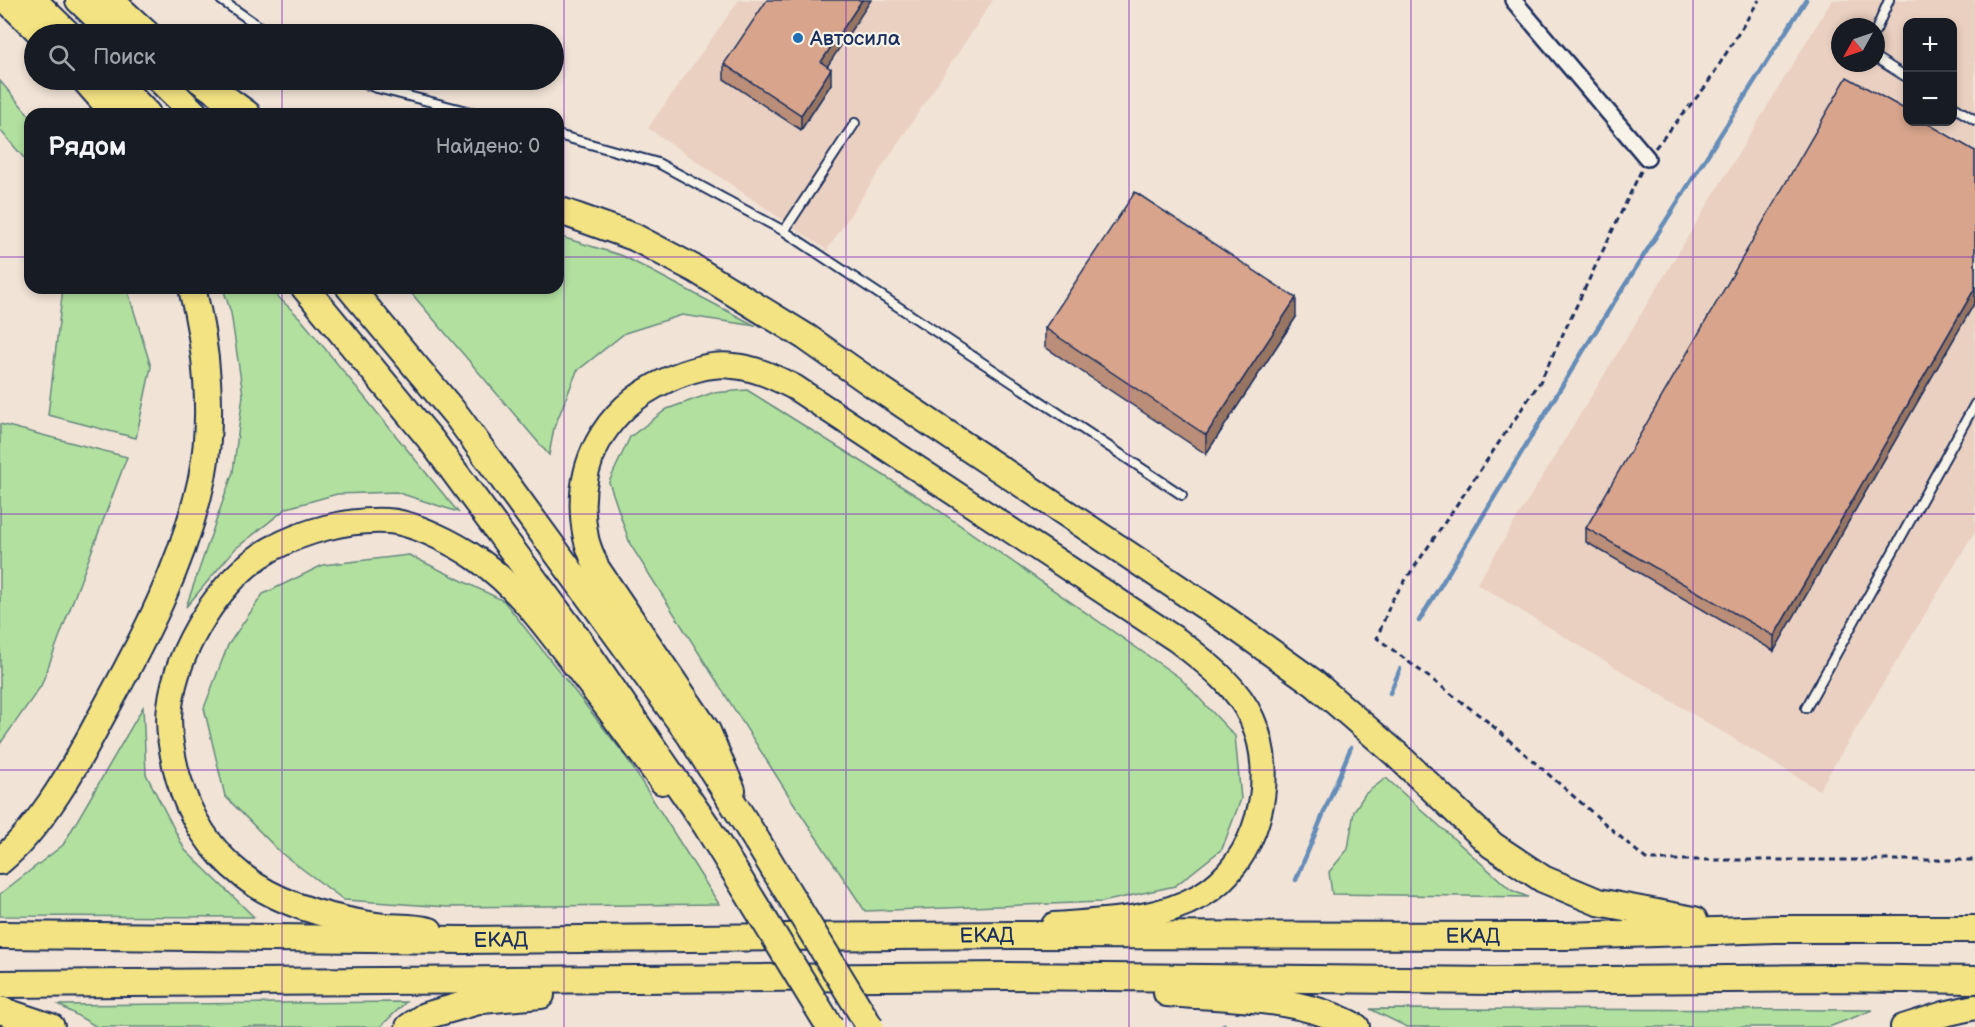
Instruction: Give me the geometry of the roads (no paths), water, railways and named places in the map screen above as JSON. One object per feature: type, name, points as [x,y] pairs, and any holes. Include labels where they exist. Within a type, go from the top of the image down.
[{"type":"highway","points":[[7,0],[32,24]]},
{"type":"highway","points":[[33,0],[58,24]]},
{"type":"highway","points":[[79,0],[104,24]]},
{"type":"highway","points":[[110,0],[136,24]]},
{"type":"highway","points":[[94,90],[110,108]]},
{"type":"highway","points":[[124,90],[141,108]]},
{"type":"highway","points":[[170,90],[189,108]]},
{"type":"highway","points":[[214,90],[239,108]]},
{"type":"highway","points":[[564,212],[634,237],[695,269],[806,337],[1226,620],[1314,683],[1396,754],[1492,845],[1543,879],[1598,902],[1676,918],[1775,928]]},
{"type":"highway","points":[[0,861],[15,848],[33,826],[88,741],[164,594],[185,539],[202,477],[209,417],[201,323],[194,294]]},
{"type":"highway","points":[[310,294],[431,440],[580,642],[706,825],[830,1027]]},
{"type":"highway","points":[[355,294],[457,416],[690,735],[870,1027]]},
{"type":"highway","name":"ЕКАД","points":[[0,935],[464,940],[1012,935],[1566,936],[1775,928],[1975,929]]},
{"type":"highway","points":[[1009,976],[1072,985],[1289,1005],[1326,1015],[1356,1027]]},
{"type":"highway","name":"ЕКАД","points":[[0,984],[1009,976],[1483,981],[1820,978],[1975,980]]},
{"type":"highway","points":[[410,1027],[425,1016],[482,1000],[611,990],[675,980]]},
{"type":"highway","points":[[0,1010],[51,1027]]},
{"type":"main road","points":[[743,818],[727,773],[708,731],[597,568],[586,541],[582,517],[587,474],[592,455],[599,438],[609,424],[636,397],[650,388],[683,373],[731,365],[767,373],[794,387],[1177,640],[1227,683],[1241,700],[1252,719],[1263,757],[1263,800],[1252,835],[1231,868],[1217,884],[1200,896],[1150,914],[1127,919],[1029,928],[1012,935]]},
{"type":"main road","points":[[464,940],[426,929],[372,925],[333,916],[271,894],[244,877],[222,857],[201,831],[184,799],[171,739],[169,709],[175,677],[185,651],[204,617],[221,594],[247,567],[270,550],[300,536],[335,526],[389,521],[449,542],[478,559],[525,601],[673,798],[706,825]]},
{"type":"main road","points":[[1903,1027],[1975,1007]]},
{"type":"street","points":[[1513,0],[1647,158]]},
{"type":"lane","points":[[221,0],[256,24]]},
{"type":"lane","points":[[1881,18],[1889,0]]},
{"type":"lane","points":[[1885,64],[1903,75]]},
{"type":"lane","points":[[384,90],[454,108]]},
{"type":"lane","points":[[1957,109],[1975,120]]},
{"type":"lane","points":[[784,231],[855,123]]},
{"type":"lane","points":[[564,137],[658,163],[784,231],[1182,495]]},
{"type":"lane","points":[[1806,708],[1975,404]]},
{"type":"waterway","points":[[1419,621],[1585,348],[1806,0]]},
{"type":"waterway","points":[[1390,693],[1400,669]]},
{"type":"waterway","points":[[1296,880],[1351,747]]},
{"type":"place","name":"Автосила","points":[[798,38]]}]
